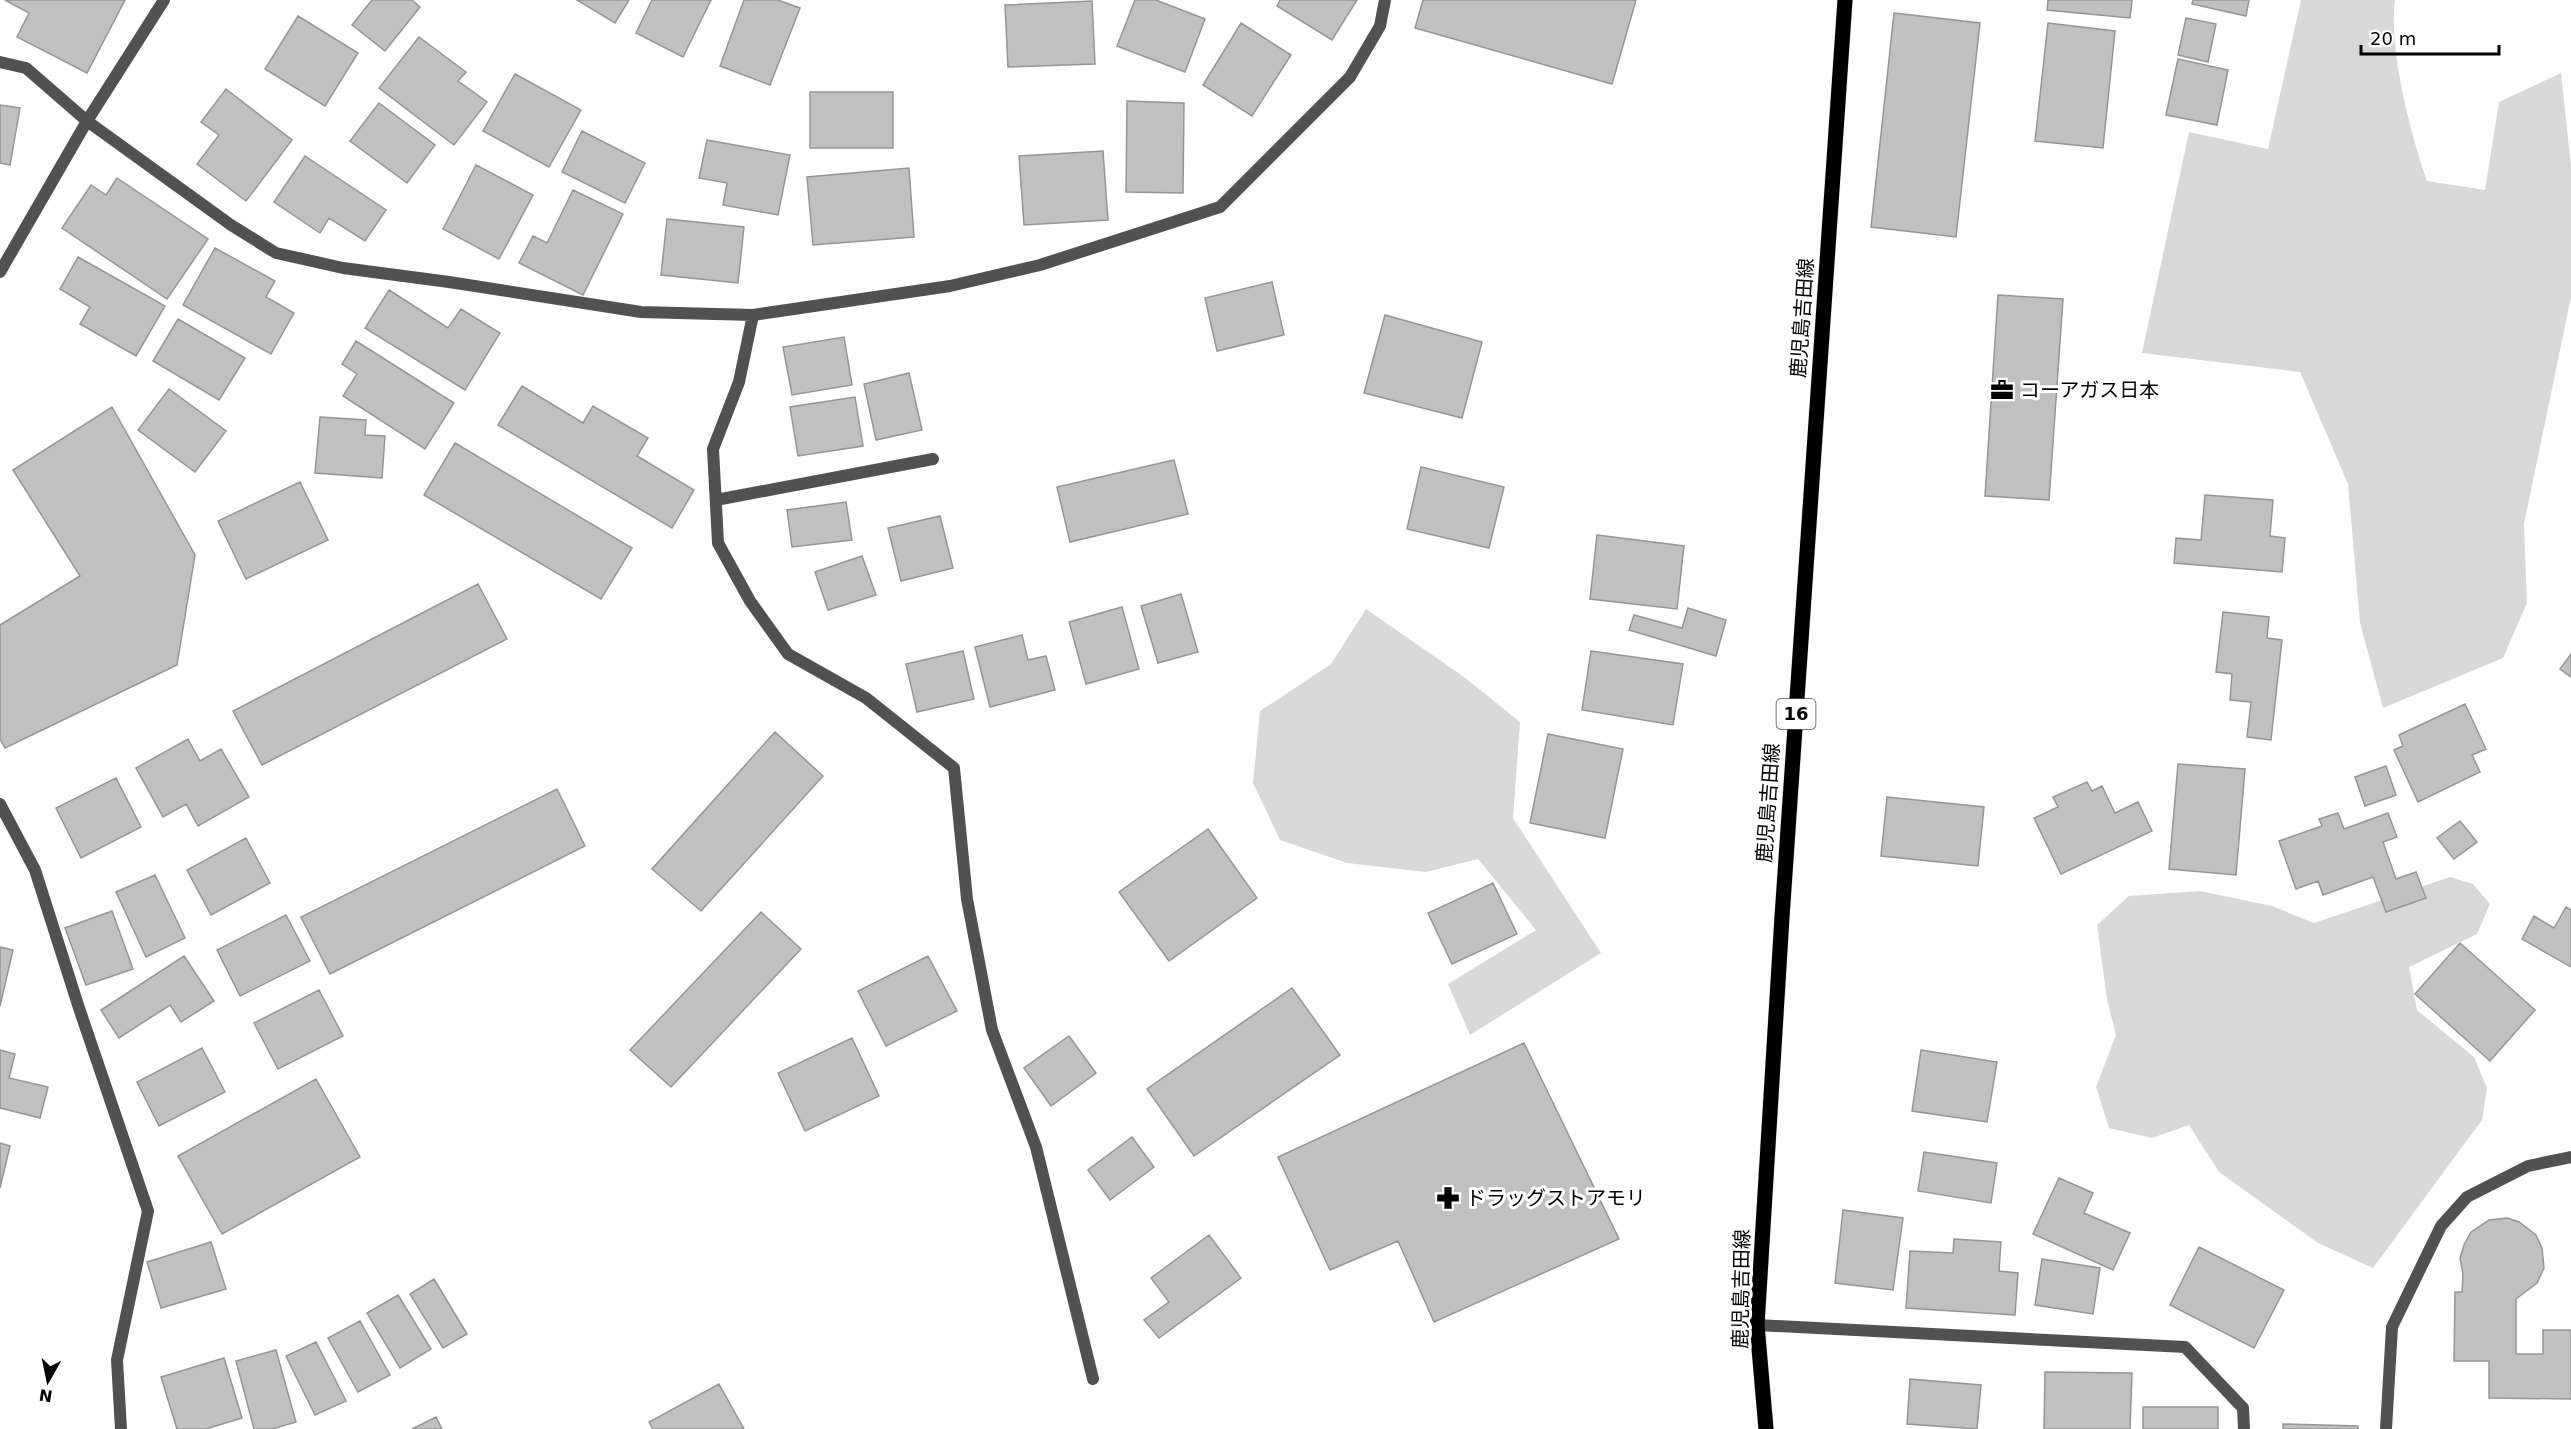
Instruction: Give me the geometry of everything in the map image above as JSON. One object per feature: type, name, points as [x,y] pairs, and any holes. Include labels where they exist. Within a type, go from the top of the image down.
[{"type":"main road","name":"鹿児島吉田線","points":[[1766,1429],[1757,1325],[1782,905],[1845,0]]},
{"type":"street","points":[[0,272],[87,121],[164,0]]},
{"type":"street","points":[[0,62],[26,68],[87,121],[231,225],[276,253],[343,268],[641,312],[753,315],[950,286],[1040,265],[1220,207],[1350,77],[1380,26],[1385,0]]},
{"type":"street","points":[[753,315],[739,382],[713,449],[718,543],[750,601],[788,654],[867,698],[954,768],[968,898],[992,1030],[1036,1147],[1093,1379]]},
{"type":"street","points":[[716,500],[933,459]]},
{"type":"street","points":[[0,804],[35,870],[148,1211],[117,1360],[121,1429]]},
{"type":"street","points":[[2385,1429],[2392,1327],[2441,1226],[2467,1197],[2528,1166],[2571,1158]]},
{"type":"street","points":[[1757,1325],[2185,1347],[2243,1408],[2244,1429]]},
{"type":"shaded area","points":[[2301,0],[2395,0],[2395,42],[2402,91],[2427,181],[2485,190],[2499,102],[2561,73],[2571,166],[2571,297],[2524,524],[2527,603],[2503,658],[2383,708],[2360,623],[2348,484],[2300,372],[2142,353],[2189,132],[2268,149]]},
{"type":"shaded area","points":[[1366,609],[1464,677],[1520,722],[1513,818],[1601,953],[1470,1035],[1448,984],[1536,930],[1478,859],[1426,872],[1347,863],[1280,840],[1253,783],[1260,711],[1331,664]]},
{"type":"shaded area","points":[[2450,877],[2473,884],[2490,904],[2477,934],[2409,967],[2417,1010],[2474,1057],[2487,1088],[2482,1120],[2373,1268],[2318,1243],[2219,1172],[2189,1125],[2152,1138],[2109,1128],[2096,1087],[2116,1035],[2107,999],[2097,925],[2129,896],[2200,891],[2272,906],[2314,923]]},
{"type":"building","points":[[5,0],[125,0],[87,73],[17,37],[29,13]]},
{"type":"building","points":[[372,0],[412,0],[420,7],[385,51],[352,25]]},
{"type":"building","points":[[577,0],[629,0],[615,23]]},
{"type":"building","points":[[652,0],[711,0],[683,57],[636,33]]},
{"type":"building","points":[[744,0],[778,0],[800,8],[770,85],[720,66]]},
{"type":"building","points":[[1135,0],[1156,0],[1205,19],[1185,72],[1117,46]]},
{"type":"building","points":[[1280,0],[1357,0],[1332,40],[1277,6]]},
{"type":"building","points":[[1423,0],[1636,0],[1612,84],[1415,28]]},
{"type":"building","points":[[2048,0],[2132,0],[2130,18],[2047,10]]},
{"type":"building","points":[[2193,0],[2249,0],[2246,16],[2192,4]]},
{"type":"building","points":[[1092,1],[1095,64],[1008,67],[1005,5]]},
{"type":"building","points":[[1894,13],[1980,23],[1956,237],[1871,227]]},
{"type":"building","points":[[298,16],[358,53],[325,106],[265,69]]},
{"type":"building","points":[[2186,18],[2216,24],[2208,62],[2178,55]]},
{"type":"building","points":[[1241,23],[1291,55],[1252,116],[1203,85]]},
{"type":"building","points":[[2048,23],[2115,31],[2103,148],[2035,141]]},
{"type":"building","points":[[419,37],[466,72],[458,81],[487,102],[454,145],[379,88]]},
{"type":"building","points":[[2178,59],[2228,70],[2217,125],[2166,115]]},
{"type":"building","points":[[515,74],[581,110],[549,167],[483,131]]},
{"type":"building","points":[[226,89],[292,140],[246,201],[197,164],[219,135],[201,122]]},
{"type":"building","points":[[810,92],[893,92],[893,148],[810,148]]},
{"type":"building","points":[[1127,101],[1184,103],[1183,193],[1126,192]]},
{"type":"building","points":[[379,103],[435,145],[407,183],[350,141]]},
{"type":"building","points":[[0,105],[20,108],[10,165],[0,163]]},
{"type":"building","points":[[582,131],[645,163],[625,203],[562,172]]},
{"type":"building","points":[[707,140],[790,155],[778,215],[723,205],[727,183],[699,178]]},
{"type":"building","points":[[1103,151],[1108,220],[1024,225],[1019,156]]},
{"type":"building","points":[[305,156],[386,210],[365,241],[329,218],[320,233],[274,202]]},
{"type":"building","points":[[476,165],[533,195],[499,259],[443,229]]},
{"type":"building","points":[[909,168],[914,237],[813,245],[807,177]]},
{"type":"building","points":[[117,178],[208,239],[167,299],[62,228],[91,185],[106,195]]},
{"type":"building","points":[[573,190],[623,214],[583,295],[519,263],[533,236],[547,243]]},
{"type":"building","points":[[667,219],[744,227],[738,283],[661,275]]},
{"type":"building","points":[[215,248],[275,281],[266,297],[294,313],[271,354],[183,305]]},
{"type":"building","points":[[78,257],[165,306],[136,356],[80,324],[90,307],[60,289]]},
{"type":"building","points":[[1272,282],[1284,335],[1217,351],[1205,298]]},
{"type":"building","points":[[389,290],[448,328],[461,309],[500,333],[465,390],[365,328]]},
{"type":"building","points":[[1998,295],[2063,299],[2049,500],[1985,496]]},
{"type":"building","points":[[1385,315],[1482,342],[1462,418],[1364,393]]},
{"type":"building","points":[[178,319],[245,358],[219,400],[153,361]]},
{"type":"building","points":[[844,337],[852,385],[792,395],[783,347]]},
{"type":"building","points":[[356,341],[454,403],[425,449],[343,396],[357,374],[342,364]]},
{"type":"building","points":[[909,373],[922,430],[876,440],[864,384]]},
{"type":"building","points":[[522,386],[583,423],[593,406],[648,438],[637,456],[694,490],[672,528],[498,425]]},
{"type":"building","points":[[169,389],[226,431],[195,472],[138,430]]},
{"type":"building","points":[[855,397],[863,446],[798,456],[790,407]]},
{"type":"building","points":[[112,407],[195,555],[177,665],[5,748],[0,739],[0,625],[80,576],[13,470]]},
{"type":"building","points":[[320,417],[366,420],[365,435],[385,436],[382,478],[315,473]]},
{"type":"building","points":[[455,443],[632,548],[601,599],[424,495]]},
{"type":"building","points":[[1174,460],[1188,514],[1070,542],[1057,487]]},
{"type":"building","points":[[1421,467],[1504,487],[1489,548],[1407,529]]},
{"type":"building","points":[[300,482],[328,540],[246,579],[218,521]]},
{"type":"building","points":[[2205,495],[2273,500],[2270,536],[2285,538],[2282,572],[2174,563],[2176,538],[2201,540]]},
{"type":"building","points":[[846,502],[852,540],[792,547],[787,510]]},
{"type":"building","points":[[940,516],[953,568],[901,581],[888,528]]},
{"type":"building","points":[[1597,535],[1684,546],[1677,609],[1590,599]]},
{"type":"building","points":[[862,556],[876,595],[828,610],[815,572]]},
{"type":"building","points":[[478,584],[507,639],[262,765],[233,711]]},
{"type":"building","points":[[1181,594],[1198,652],[1158,663],[1141,606]]},
{"type":"building","points":[[1122,607],[1139,669],[1086,684],[1069,622]]},
{"type":"building","points":[[1688,608],[1726,620],[1716,656],[1629,630],[1634,615],[1682,628]]},
{"type":"building","points":[[2223,612],[2269,617],[2267,638],[2282,640],[2271,740],[2247,737],[2251,702],[2230,700],[2232,674],[2216,672]]},
{"type":"building","points":[[1022,635],[1028,660],[1046,656],[1055,690],[990,707],[975,647]]},
{"type":"building","points":[[963,651],[974,699],[917,712],[906,664]]},
{"type":"building","points":[[1591,651],[1683,664],[1673,725],[1582,710]]},
{"type":"building","points":[[2571,654],[2571,677],[2560,669]]},
{"type":"building","points":[[2465,704],[2486,749],[2472,755],[2480,772],[2418,802],[2394,750],[2403,746],[2399,735]]},
{"type":"building","points":[[775,732],[823,776],[701,911],[652,869]]},
{"type":"building","points":[[1548,734],[1623,749],[1605,838],[1530,823]]},
{"type":"building","points":[[188,739],[200,761],[221,749],[249,797],[198,826],[186,804],[163,817],[136,768]]},
{"type":"building","points":[[2178,764],[2245,769],[2236,875],[2169,869]]},
{"type":"building","points":[[2386,766],[2396,795],[2365,806],[2355,777]]},
{"type":"building","points":[[116,778],[141,827],[81,858],[56,808]]},
{"type":"building","points":[[2087,782],[2092,791],[2102,786],[2115,813],[2138,802],[2152,831],[2061,874],[2034,818],[2058,807],[2053,797]]},
{"type":"building","points":[[557,789],[585,846],[330,974],[301,917]]},
{"type":"building","points":[[1887,797],[1984,807],[1978,866],[1881,856]]},
{"type":"building","points":[[2338,813],[2344,829],[2388,813],[2397,837],[2383,842],[2396,879],[2416,872],[2426,898],[2386,912],[2373,877],[2323,895],[2318,881],[2296,889],[2279,841],[2322,826],[2319,819]]},
{"type":"building","points":[[2460,821],[2477,842],[2454,859],[2437,838]]},
{"type":"building","points":[[1208,829],[1257,898],[1169,961],[1119,892]]},
{"type":"building","points":[[246,838],[270,883],[211,915],[187,870]]},
{"type":"building","points":[[155,875],[185,938],[146,957],[116,892]]},
{"type":"building","points":[[1493,883],[1517,934],[1452,964],[1428,913]]},
{"type":"building","points":[[2566,907],[2571,910],[2571,967],[2522,939],[2534,916],[2554,928]]},
{"type":"building","points":[[112,911],[133,969],[86,985],[65,928]]},
{"type":"building","points":[[761,912],[801,949],[671,1087],[630,1050]]},
{"type":"building","points":[[286,915],[310,961],[240,996],[217,950]]},
{"type":"building","points":[[2460,943],[2535,1010],[2490,1061],[2415,994]]},
{"type":"building","points":[[0,947],[13,950],[0,1006]]},
{"type":"building","points":[[184,956],[214,1001],[181,1022],[170,1005],[119,1038],[101,1010]]},
{"type":"building","points":[[928,956],[957,1011],[886,1046],[858,991]]},
{"type":"building","points":[[1292,988],[1340,1055],[1194,1156],[1147,1089]]},
{"type":"building","points":[[319,990],[343,1036],[278,1069],[254,1023]]},
{"type":"building","points":[[1069,1036],[1096,1073],[1051,1106],[1024,1068]]},
{"type":"building","points":[[852,1038],[879,1096],[805,1131],[778,1073]]},
{"type":"building","name":"ドラッグストアモリ","points":[[1524,1043],[1619,1239],[1434,1322],[1398,1241],[1330,1270],[1278,1157]]},
{"type":"building","points":[[202,1048],[225,1092],[159,1126],[137,1082]]},
{"type":"building","points":[[0,1050],[15,1054],[9,1078],[48,1087],[40,1118],[0,1108]]},
{"type":"building","points":[[1921,1050],[1997,1062],[1987,1122],[1912,1111]]},
{"type":"building","points":[[316,1079],[360,1157],[222,1234],[178,1156]]},
{"type":"building","points":[[1132,1137],[1154,1167],[1110,1200],[1088,1170]]},
{"type":"building","points":[[0,1143],[10,1146],[0,1188]]},
{"type":"building","points":[[1924,1152],[1997,1163],[1991,1203],[1918,1191]]},
{"type":"building","points":[[2059,1178],[2093,1193],[2084,1213],[2130,1233],[2113,1270],[2033,1234]]},
{"type":"building","points":[[1843,1210],[1903,1218],[1893,1290],[1835,1283]]},
{"type":"building","points":[[2507,1218],[2519,1222],[2536,1235],[2542,1248],[2544,1268],[2537,1283],[2516,1299],[2516,1354],[2543,1354],[2543,1330],[2571,1330],[2571,1399],[2489,1398],[2489,1361],[2454,1361],[2455,1292],[2462,1292],[2463,1274],[2460,1258],[2464,1245],[2471,1232],[2489,1220]]},
{"type":"building","points":[[1209,1235],[1241,1278],[1159,1338],[1144,1320],[1169,1302],[1151,1278]]},
{"type":"building","points":[[1954,1239],[2001,1242],[1999,1271],[2018,1273],[2015,1315],[1906,1308],[1910,1251],[1953,1253]]},
{"type":"building","points":[[211,1242],[226,1289],[161,1308],[147,1262]]},
{"type":"building","points":[[2199,1247],[2284,1290],[2254,1348],[2170,1305]]},
{"type":"building","points":[[2042,1259],[2100,1268],[2093,1314],[2035,1305]]},
{"type":"building","points":[[434,1279],[467,1334],[443,1348],[410,1294]]},
{"type":"building","points":[[398,1295],[431,1349],[400,1368],[367,1313]]},
{"type":"building","points":[[360,1321],[390,1375],[358,1392],[328,1338]]},
{"type":"building","points":[[316,1342],[346,1401],[315,1415],[286,1356]]},
{"type":"building","points":[[276,1350],[296,1422],[272,1429],[254,1429],[236,1361]]},
{"type":"building","points":[[224,1358],[242,1418],[206,1429],[177,1429],[161,1377]]},
{"type":"building","points":[[2045,1372],[2132,1373],[2130,1429],[2044,1429]]},
{"type":"building","points":[[1910,1379],[1981,1385],[1977,1429],[1907,1424]]},
{"type":"building","points":[[719,1384],[744,1429],[653,1429],[649,1422]]},
{"type":"building","points":[[2143,1407],[2218,1407],[2218,1429],[2143,1429]]},
{"type":"building","points":[[436,1417],[442,1429],[412,1429]]},
{"type":"building","points":[[2283,1424],[2358,1426],[2358,1429],[2283,1429]]},
{"type":"place","name":"コーアガス日本","points":[[2002,390]]},
{"type":"place","name":"ドラッグストアモリ","points":[[1448,1198]]}]
